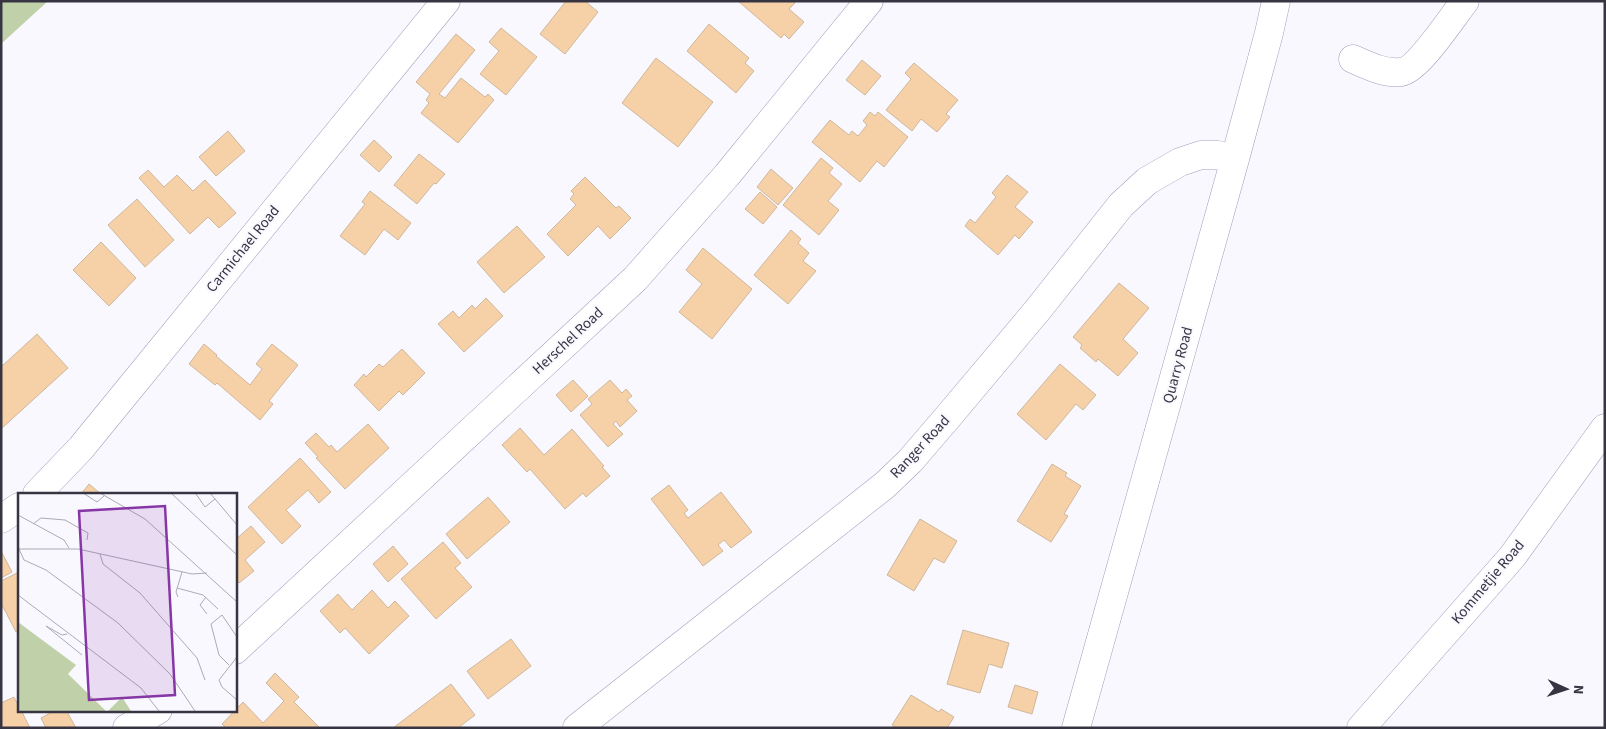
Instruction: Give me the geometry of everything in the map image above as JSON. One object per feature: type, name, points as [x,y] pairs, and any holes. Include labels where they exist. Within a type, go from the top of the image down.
[{"type":"street","name":"Carmichael Road","points":[[38,493],[93,433],[446,1]]},
{"type":"street","name":"Herschel Road","points":[[236,649],[635,279],[727,175],[869,1]]},
{"type":"street","name":"Quarry Road","points":[[1076,728],[1235,159],[1276,1]]},
{"type":"street","points":[[1352,58],[1374,68],[1403,72],[1415,65],[1465,1]]},
{"type":"street","name":"Ranger Road","points":[[577,728],[885,485],[904,467],[1036,312],[1121,205],[1147,181],[1180,162],[1202,155],[1218,155],[1235,159]]},
{"type":"street","name":"Kommetjie Road","points":[[1361,728],[1512,557],[1605,428]]},
{"type":"street","points":[[1,518],[18,508]]},
{"type":"street","points":[[127,728],[155,712]]},
{"type":"green space","points":[[1,1],[48,1],[1,44]]},
{"type":"building","points":[[566,1],[585,1],[598,12],[565,54],[540,34]]},
{"type":"building","points":[[738,1],[793,1],[795,3],[789,9],[804,22],[789,39],[784,34],[781,38]]},
{"type":"building","points":[[709,24],[749,58],[745,63],[754,71],[736,93],[687,51]]},
{"type":"building","points":[[501,28],[537,57],[506,95],[480,74],[499,51],[489,42]]},
{"type":"building","points":[[456,34],[475,50],[439,94],[445,98],[461,78],[485,97],[488,94],[494,100],[458,143],[421,113],[429,103],[426,100],[430,94],[416,82]]},
{"type":"building","points":[[656,58],[713,102],[678,147],[622,103]]},
{"type":"building","points":[[862,60],[881,76],[865,95],[846,80]]},
{"type":"building","points":[[914,63],[958,100],[946,114],[950,117],[937,132],[921,119],[912,131],[886,110],[911,79],[905,73]]},
{"type":"building","points":[[870,112],[875,116],[878,112],[908,137],[884,167],[877,161],[860,182],[812,142],[830,120],[849,135],[852,131],[858,136],[867,125],[863,121]]},
{"type":"building","points":[[228,131],[245,151],[216,176],[199,157]]},
{"type":"building","points":[[374,140],[392,157],[379,172],[360,155]]},
{"type":"building","points":[[419,154],[445,174],[436,184],[434,183],[417,204],[394,185]]},
{"type":"building","points":[[821,158],[833,168],[829,173],[842,184],[828,201],[839,210],[819,235],[783,205]]},
{"type":"building","points":[[771,169],[793,188],[778,205],[757,187]]},
{"type":"building","points":[[148,170],[164,187],[177,175],[193,191],[205,180],[236,213],[219,228],[208,217],[190,234],[139,178]]},
{"type":"building","points":[[1007,175],[1028,192],[1015,207],[1033,222],[1019,239],[1015,235],[998,255],[965,226],[970,219],[975,223],[996,197],[992,193]]},
{"type":"building","points":[[585,177],[616,208],[619,206],[631,218],[610,239],[598,226],[568,256],[547,234],[576,205],[570,199],[574,194],[571,191]]},
{"type":"building","points":[[370,191],[411,223],[398,240],[384,229],[365,255],[340,236],[365,204],[362,202]]},
{"type":"building","points":[[760,192],[777,207],[763,224],[745,209]]},
{"type":"building","points":[[137,199],[174,240],[145,267],[108,225]]},
{"type":"building","points":[[517,226],[545,257],[504,293],[477,262]]},
{"type":"building","points":[[791,230],[801,239],[798,243],[809,253],[803,261],[816,271],[788,304],[754,275]]},
{"type":"building","points":[[101,242],[136,278],[109,306],[73,270]]},
{"type":"building","points":[[703,248],[752,289],[712,339],[679,312],[702,284],[686,270]]},
{"type":"building","points":[[1119,283],[1149,308],[1123,339],[1138,353],[1118,376],[1098,359],[1096,362],[1080,348],[1082,345],[1073,337]]},
{"type":"building","points":[[486,298],[503,316],[464,352],[438,324],[453,311],[459,318],[472,305],[475,309]]},
{"type":"building","points":[[37,334],[68,368],[1,429],[1,367]]},
{"type":"building","points":[[204,344],[250,385],[262,369],[256,364],[272,344],[298,365],[269,401],[273,404],[260,420],[217,383],[215,385],[189,364]]},
{"type":"building","points":[[402,349],[425,373],[403,395],[399,391],[379,411],[354,385],[364,374],[366,377],[379,364],[383,367]]},
{"type":"building","points":[[1060,364],[1096,395],[1083,410],[1076,404],[1046,440],[1017,414]]},
{"type":"building","points":[[573,380],[588,396],[571,412],[556,395]]},
{"type":"building","points":[[610,380],[622,393],[626,389],[632,396],[627,400],[637,411],[620,427],[616,421],[613,424],[623,434],[608,447],[580,415],[592,404],[588,399]]},
{"type":"building","points":[[368,424],[389,448],[345,489],[316,458],[318,457],[305,443],[316,433],[329,447],[331,445],[337,452]]},
{"type":"building","points":[[520,428],[544,455],[572,429],[604,466],[602,467],[610,476],[586,497],[583,493],[565,509],[530,469],[527,472],[502,445]]},
{"type":"building","points":[[300,458],[331,492],[319,503],[308,490],[286,510],[301,526],[282,544],[248,507]]},
{"type":"building","points":[[1052,464],[1067,473],[1065,476],[1081,486],[1064,514],[1068,516],[1051,542],[1017,521]]},
{"type":"building","points":[[89,484],[100,493],[82,493]]},
{"type":"building","points":[[669,485],[688,510],[684,513],[688,518],[721,492],[752,532],[731,548],[724,540],[718,545],[723,551],[703,566],[651,499]]},
{"type":"building","points":[[488,497],[510,522],[467,559],[446,534]]},
{"type":"building","points":[[920,519],[957,541],[944,563],[934,558],[914,591],[887,575]]},
{"type":"building","points":[[251,526],[265,542],[245,560],[254,571],[239,583],[236,580],[236,539]]},
{"type":"building","points":[[443,542],[461,563],[455,568],[472,587],[436,619],[401,579]]},
{"type":"building","points":[[393,546],[408,564],[388,582],[373,564]]},
{"type":"building","points":[[1,551],[12,572],[1,578]]},
{"type":"building","points":[[18,572],[18,631],[16,632],[1,603],[1,581]]},
{"type":"building","points":[[372,590],[388,608],[395,601],[409,616],[369,654],[345,628],[340,633],[320,611],[338,594],[352,610]]},
{"type":"building","points":[[963,630],[1009,643],[1002,668],[989,664],[980,693],[947,684]]},
{"type":"building","points":[[511,639],[531,666],[488,699],[467,671]]},
{"type":"building","points":[[275,673],[299,697],[294,702],[320,728],[226,728],[222,724],[233,712],[236,712],[236,709],[243,702],[263,723],[284,701],[266,683]]},
{"type":"building","points":[[451,684],[475,715],[458,728],[393,728]]},
{"type":"building","points":[[1015,685],[1038,692],[1032,714],[1008,707]]},
{"type":"building","points":[[911,695],[939,712],[941,709],[954,717],[947,728],[897,728],[892,725]]},
{"type":"building","points":[[14,697],[18,705],[18,712],[22,712],[30,728],[1,728],[1,703]]},
{"type":"building","points":[[52,712],[67,712],[76,728],[46,728],[41,718]]}]
